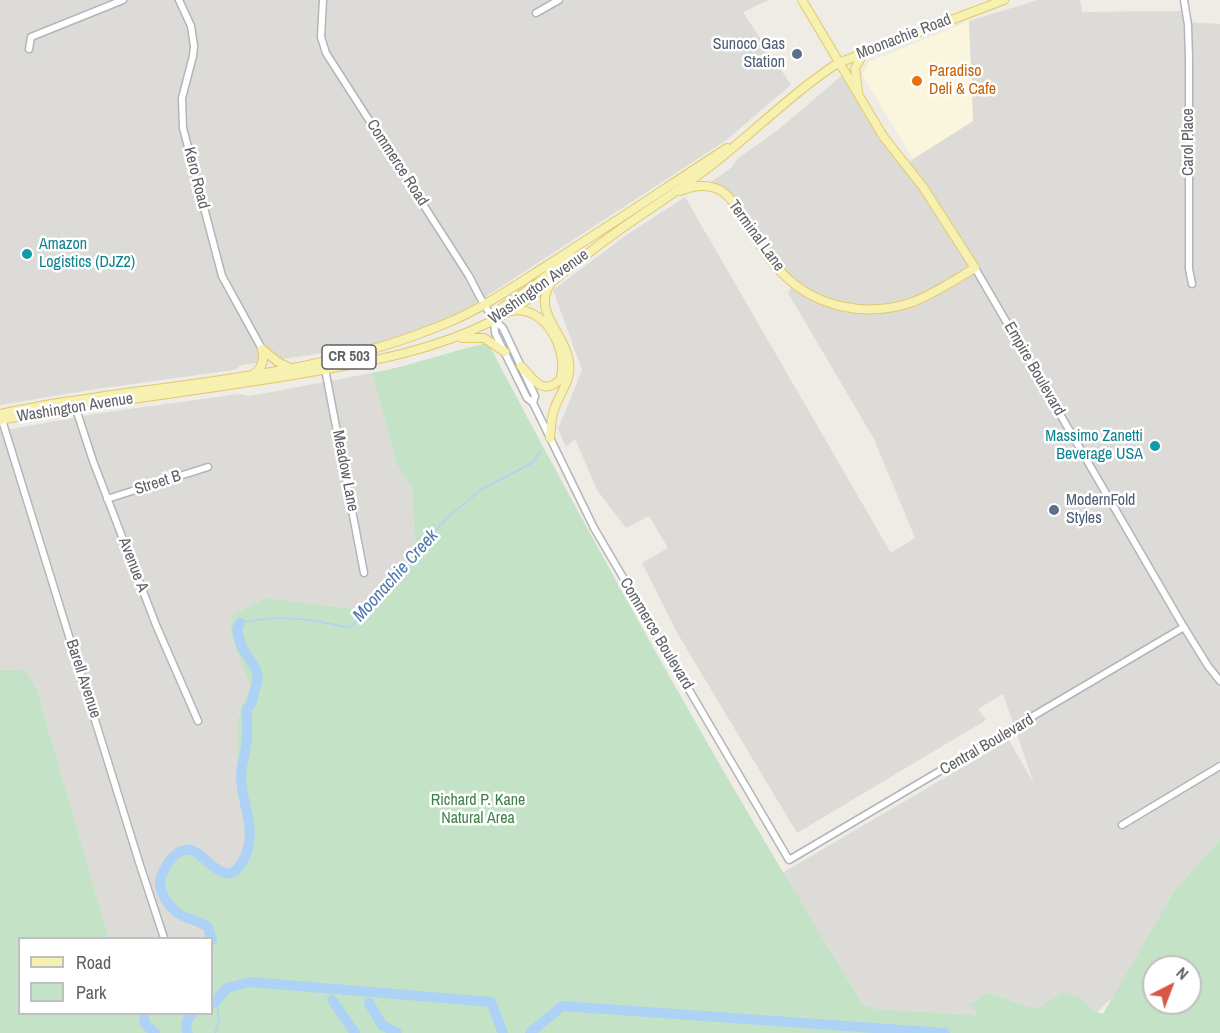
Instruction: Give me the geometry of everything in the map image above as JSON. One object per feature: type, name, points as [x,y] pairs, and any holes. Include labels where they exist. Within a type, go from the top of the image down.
[{"type":"main road","name":"Empire Boulevard","points":[[802,0],[859,98],[883,135],[923,187],[975,268]]},
{"type":"main road","name":"Moonachie Road","points":[[838,63],[1004,0]]},
{"type":"main road","points":[[859,98],[855,68],[865,52]]},
{"type":"main road","name":"Washington Avenue","points":[[1,418],[216,388],[326,369],[428,348],[457,338],[509,311],[553,280],[715,163],[818,76],[838,63]]},
{"type":"main road","name":"Washington Avenue","points":[[1,418],[72,400],[250,376],[347,358],[450,322],[484,306],[760,125]]},
{"type":"main road","name":"Terminal Lane","points":[[668,196],[700,186],[720,191],[730,200],[782,274],[807,293],[840,306],[877,309],[908,303],[928,295],[975,268]]},
{"type":"main road","points":[[494,320],[497,312],[537,283],[587,240]]},
{"type":"main road","points":[[550,438],[552,416],[568,382],[570,366],[566,351],[544,304],[546,293],[553,280]]},
{"type":"main road","points":[[509,311],[519,309],[543,321],[552,332],[562,355],[564,370],[560,380],[548,387],[539,386],[521,366]]},
{"type":"main road","points":[[457,338],[484,338],[505,352]]},
{"type":"main road","points":[[262,349],[285,366],[294,368]]},
{"type":"main road","points":[[250,376],[262,366],[264,356],[262,349]]},
{"type":"street","points":[[29,49],[31,37],[123,0]]},
{"type":"street","name":"Kero Road","points":[[179,0],[191,26],[194,46],[182,98],[183,129],[222,276],[262,349]]},
{"type":"street","name":"Commerce Road","points":[[323,0],[321,37],[326,53],[465,270],[494,320]]},
{"type":"street","points":[[536,13],[559,0]]},
{"type":"street","name":"Carol Place","points":[[1184,0],[1188,25],[1189,59],[1189,269],[1192,284]]},
{"type":"street","name":"Empire Boulevard","points":[[975,268],[1184,627],[1220,681]]},
{"type":"street","name":"Commerce Boulevard","points":[[494,320],[495,333],[527,399],[533,403],[598,536],[789,860]]},
{"type":"street","name":"Commerce Boulevard","points":[[494,320],[502,328],[521,366],[535,396],[533,403]]},
{"type":"street","name":"Meadow Lane","points":[[326,369],[364,573]]},
{"type":"street","name":"Avenue A","points":[[75,406],[156,625],[198,721]]},
{"type":"street","name":"Barell Avenue","points":[[1,418],[164,937]]},
{"type":"street","name":"Street B","points":[[108,499],[208,467]]},
{"type":"street","name":"Central Boulevard","points":[[789,860],[1184,627]]},
{"type":"street","points":[[1122,825],[1220,766]]},
{"type":"shaded area","points":[[0,0],[769,0],[743,12],[791,85],[725,141],[493,292],[426,329],[377,345],[242,365],[234,370],[0,405]]},
{"type":"shaded area","points":[[1038,0],[1080,0],[1082,12],[1187,11],[1189,22],[1220,24],[1220,839],[1174,891],[1114,996],[1097,1012],[1079,997],[1037,1009],[989,993],[979,1015],[877,1009],[863,1004],[782,873],[1009,740],[1034,784],[1003,694],[978,709],[986,720],[797,833],[676,631],[642,563],[668,548],[649,516],[626,528],[597,490],[575,439],[566,447],[558,429],[582,370],[553,290],[625,236],[685,197],[891,553],[915,538],[874,439],[788,293],[794,282],[730,195],[703,188],[732,167],[737,159],[779,129],[846,72],[907,163],[973,121],[969,21]]},
{"type":"shaded area","points":[[969,21],[974,121],[913,159],[862,74],[869,62]]},
{"type":"shaded area","points":[[372,373],[397,465],[412,488],[415,548],[358,609],[266,598],[230,633],[250,686],[239,713],[256,836],[243,870],[206,923],[215,940],[213,941],[213,937],[109,937],[37,690],[25,669],[0,670],[0,431],[100,413],[239,394],[250,396]]},
{"type":"green space","name":"Richard P. Kane Natural Area","points":[[488,343],[670,677],[765,842],[863,1004],[877,1009],[978,1015],[970,1004],[989,993],[1037,1009],[1064,992],[1079,997],[1097,1012],[1103,1014],[1174,891],[1220,839],[1220,1033],[0,1033],[0,670],[25,669],[37,690],[109,937],[18,937],[18,1015],[213,1015],[213,937],[205,926],[173,909],[166,901],[160,882],[170,861],[182,850],[193,851],[213,868],[224,872],[239,866],[247,851],[250,832],[240,785],[238,733],[240,711],[250,686],[230,633],[232,615],[266,598],[358,609],[415,548],[412,488],[397,465],[372,373]]},
{"type":"waterway","name":"Moonachie Creek","points":[[240,623],[281,618],[322,622],[350,628],[447,518],[482,489],[532,463],[540,452]]},
{"type":"waterway","name":"Moonachie Creek","points":[[211,937],[208,927],[179,914],[171,907],[162,893],[160,881],[170,860],[184,850],[197,853],[216,869],[229,873],[236,870],[248,850],[250,829],[241,772],[247,741],[247,709],[251,704],[258,678],[256,669],[241,646],[237,629],[240,623]]},
{"type":"waterway","points":[[213,1003],[227,988],[250,982],[491,1002],[503,1033]]},
{"type":"waterway","points":[[332,1000],[355,1033]]},
{"type":"waterway","points":[[215,1033],[219,1022],[217,1003]]},
{"type":"waterway","points":[[369,1003],[382,1025],[397,1033]]},
{"type":"waterway","points":[[530,1033],[562,1006],[945,1033]]},
{"type":"waterway","name":"Moonachie Creek","points":[[144,1015],[145,1024],[155,1033]]},
{"type":"waterway","points":[[188,1033],[186,1028],[191,1015]]},
{"type":"place","name":"Sunoco Gas Station","points":[[797,54]]},
{"type":"place","name":"Paradiso Deli & Cafe","points":[[917,81]]},
{"type":"place","name":"Amazon Logistics (DJZ2)","points":[[27,254]]},
{"type":"place","name":"Massimo Zanetti Beverage USA","points":[[1155,446]]},
{"type":"place","name":"ModernFold Styles","points":[[1054,510]]}]
